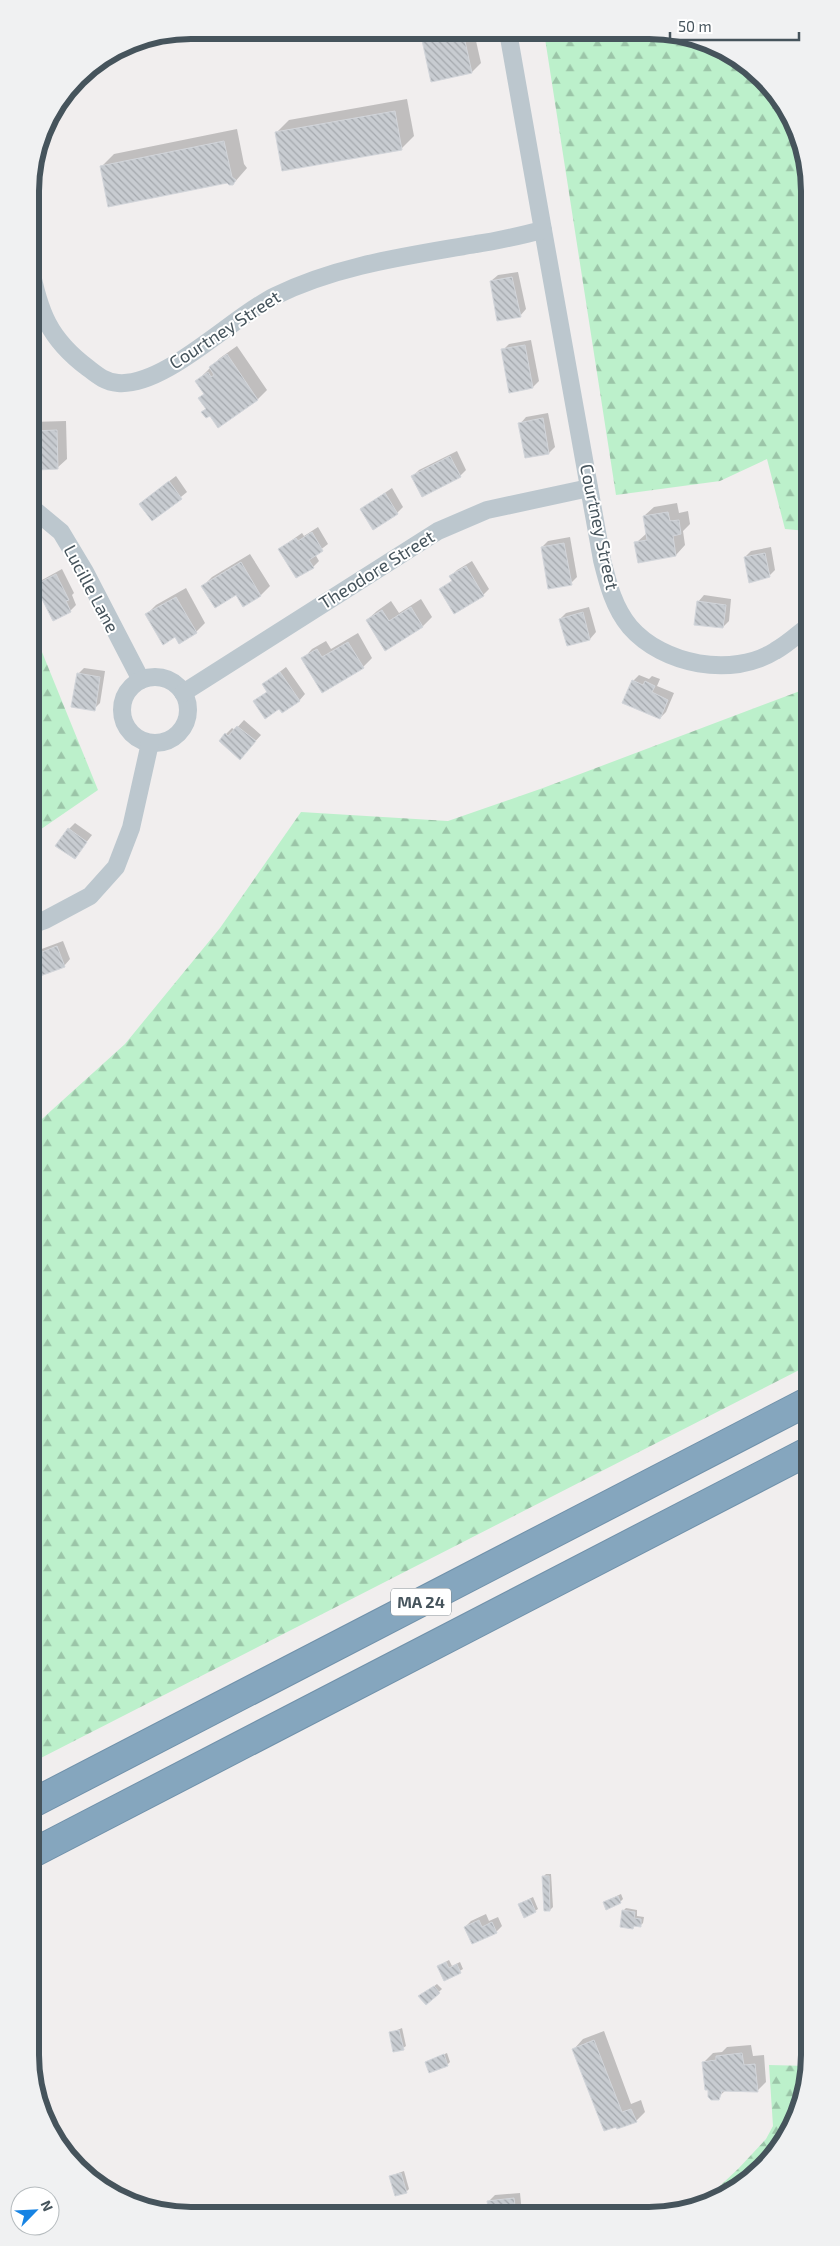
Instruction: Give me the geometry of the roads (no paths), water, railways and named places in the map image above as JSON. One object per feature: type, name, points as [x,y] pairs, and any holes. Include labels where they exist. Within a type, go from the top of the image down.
[{"type":"highway","name":"MA 24","points":[[39,1800],[801,1405]]},
{"type":"highway","name":"MA 24","points":[[39,1850],[801,1455]]},
{"type":"street","name":"Courtney Street","points":[[509,39],[602,560],[611,594],[630,627],[657,650],[685,660],[722,666],[746,663],[774,652],[801,632]]},
{"type":"street","name":"Courtney Street","points":[[39,300],[42,311],[59,343],[77,360],[102,378],[120,383],[140,380],[162,370],[263,303],[299,286],[384,260],[477,244],[543,230]]},
{"type":"street","name":"Theodore Street","points":[[183,693],[438,531],[487,510],[589,488]]},
{"type":"street","name":"Lucille Lane","points":[[39,514],[61,532],[85,572],[141,680]]},
{"type":"street","points":[[148,678],[164,679],[171,682],[183,693],[188,711],[182,728],[168,740],[150,743],[142,741],[129,731],[122,715],[122,707],[128,691],[141,680],[148,678]]},
{"type":"street","points":[[39,922],[90,896],[116,867],[131,828],[150,743]]}]
